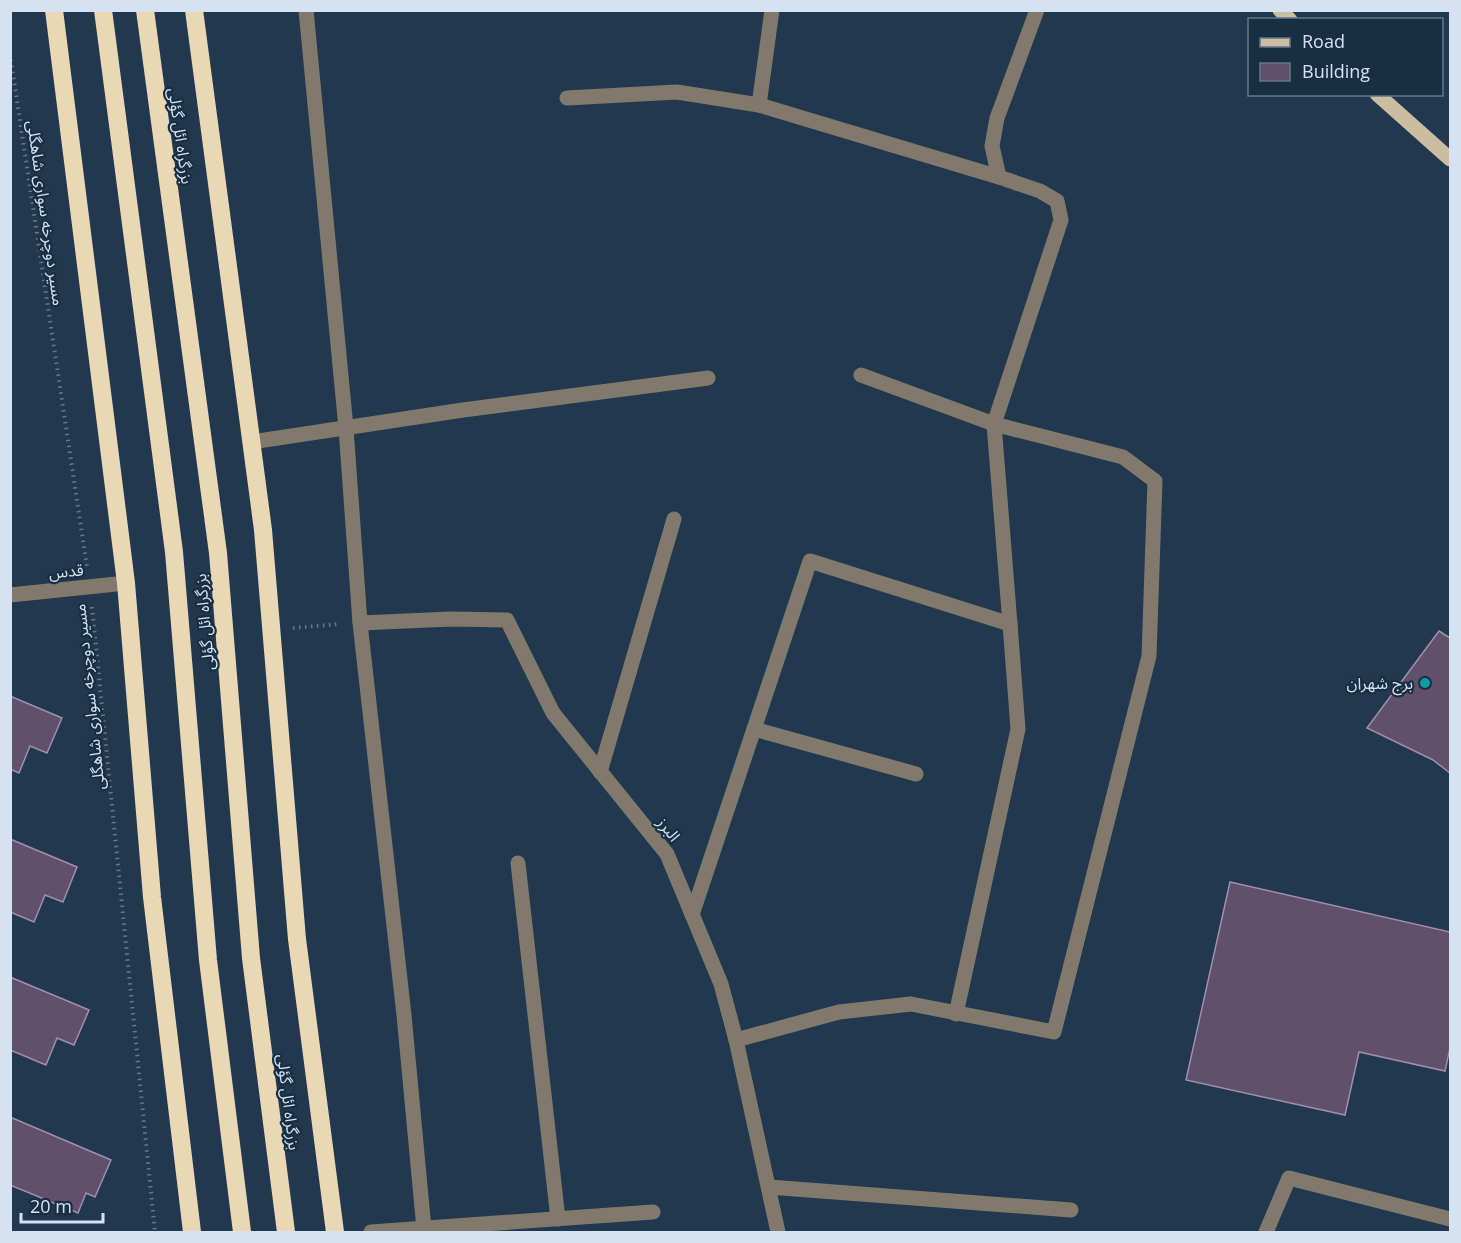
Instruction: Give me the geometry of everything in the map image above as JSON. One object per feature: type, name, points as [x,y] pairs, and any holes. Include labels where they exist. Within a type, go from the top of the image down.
[{"type":"highway","points":[[54,10],[126,583],[152,897],[192,1233]]},
{"type":"highway","name":"بزرگراه ائل گؤلی","points":[[103,10],[174,552],[208,960],[242,1233]]},
{"type":"highway","name":"بزرگراه ائل گؤلی","points":[[145,10],[218,553],[251,958],[285,1233]]},
{"type":"highway","points":[[194,10],[263,530],[297,939],[335,1233]]},
{"type":"main road","points":[[1379,96],[1450,159]]},
{"type":"street","points":[[306,10],[346,428],[360,622],[404,1015],[424,1229]]},
{"type":"street","points":[[759,105],[772,10]]},
{"type":"street","points":[[999,177],[992,146],[997,118],[1037,10]]},
{"type":"street","points":[[567,98],[677,92],[759,105],[999,177],[1040,191],[1057,201],[1060,220],[994,424],[1018,729],[956,1014]]},
{"type":"street","points":[[736,1040],[839,1012],[911,1004],[1054,1032],[1149,656],[1155,481],[1122,457],[994,424],[861,375]]},
{"type":"street","points":[[252,442],[708,378]]},
{"type":"street","points":[[600,772],[674,519]]},
{"type":"street","points":[[692,915],[810,561],[1010,624]]},
{"type":"street","name":"قدس","points":[[10,595],[126,583]]},
{"type":"street","name":"البرز","points":[[360,622],[507,620],[553,713],[667,854],[721,984],[736,1040],[778,1233]]},
{"type":"street","points":[[754,729],[916,774]]},
{"type":"street","points":[[518,863],[558,1219]]},
{"type":"street","points":[[1266,1233],[1289,1178],[1450,1219]]},
{"type":"street","points":[[769,1187],[1071,1210]]},
{"type":"street","points":[[371,1233],[653,1212]]},
{"type":"path","name":"مسیر دوچرخه سواری شاهگلی","points":[[10,54],[90,587],[155,1233]]},
{"type":"path","points":[[271,630],[360,622]]},
{"type":"building","name":"برج شهران","points":[[1439,631],[1450,638],[1450,773],[1433,760],[1367,728]]},
{"type":"building","points":[[10,696],[62,718],[47,753],[30,746],[19,773],[10,769]]},
{"type":"building","points":[[10,839],[77,867],[63,902],[45,895],[34,922],[10,912]]},
{"type":"building","points":[[1230,882],[1450,932],[1450,1048],[1445,1071],[1359,1052],[1345,1115],[1186,1080]]},
{"type":"building","points":[[10,977],[89,1010],[74,1045],[57,1038],[46,1065],[10,1050]]},
{"type":"building","points":[[10,1117],[111,1160],[95,1197],[86,1193],[78,1213],[10,1185]]},
{"type":"place","name":"برج شهران","points":[[1425,683]]}]
